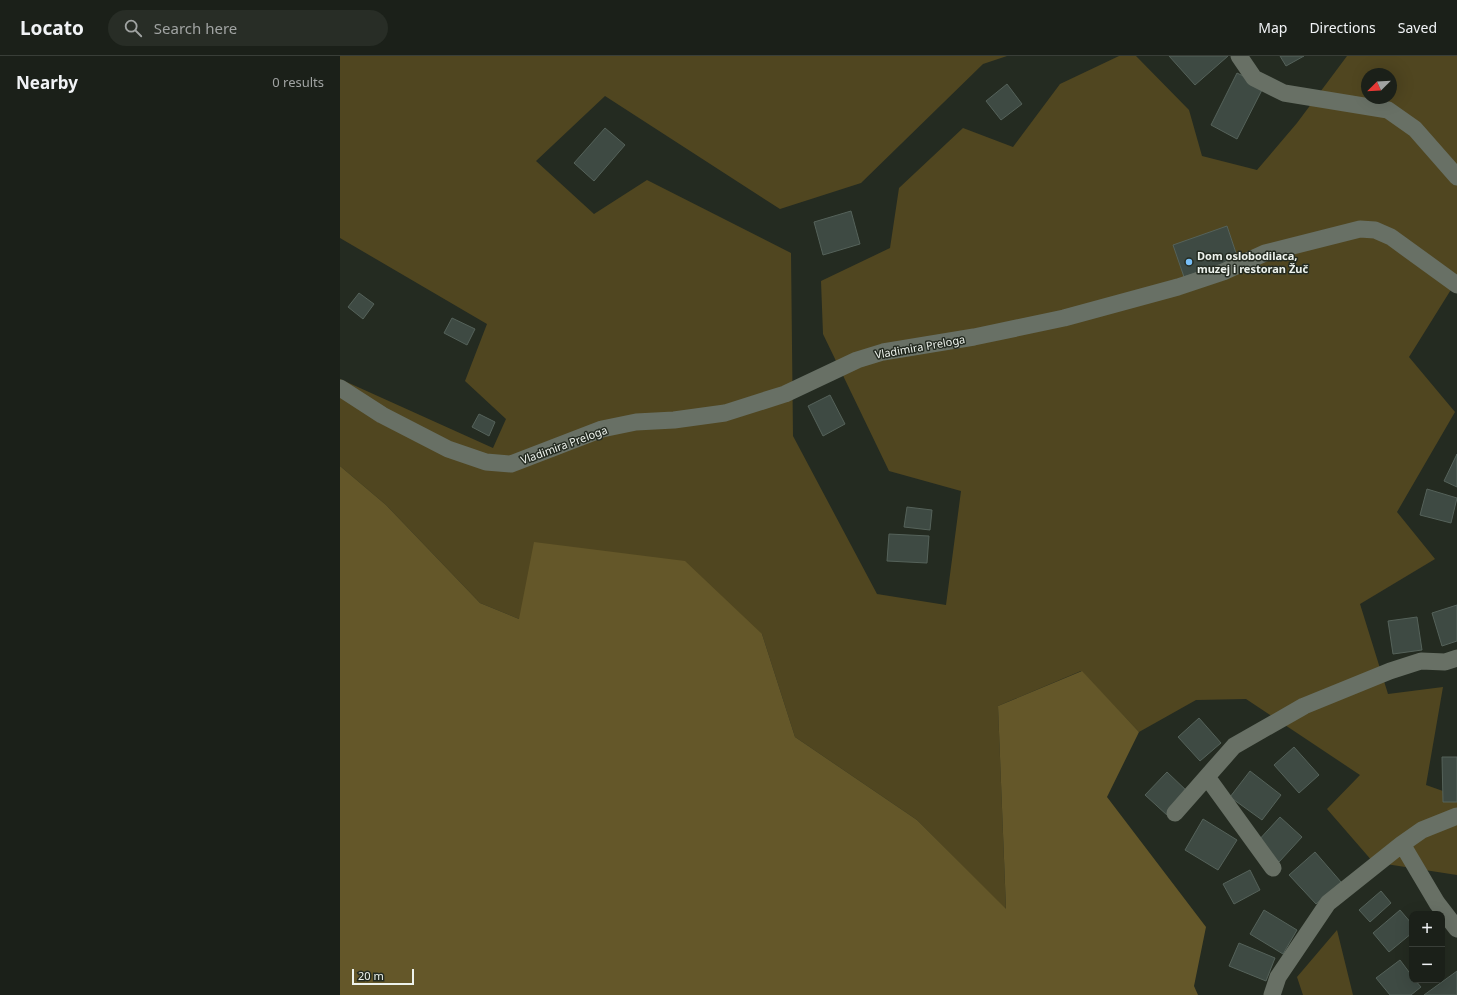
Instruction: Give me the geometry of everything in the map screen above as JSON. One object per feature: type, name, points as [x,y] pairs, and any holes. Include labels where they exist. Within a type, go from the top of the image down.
[{"type":"street","points":[[1239,56],[1254,78],[1284,93],[1388,110],[1415,129],[1457,177]]},
{"type":"street","name":"Vladimira Preloga","points":[[340,388],[382,415],[448,448],[486,462],[511,464],[602,429],[636,422],[674,420],[725,413],[784,394],[857,360],[883,352],[974,337],[1064,318],[1178,287],[1223,272],[1265,253],[1360,229],[1375,230],[1390,237],[1457,285]]},
{"type":"street","points":[[1175,813],[1234,746],[1304,706],[1390,671],[1421,661],[1445,662],[1457,658]]},
{"type":"street","points":[[1207,777],[1273,868]]},
{"type":"street","points":[[1272,995],[1278,977],[1328,903],[1402,844],[1422,830],[1457,816]]},
{"type":"street","points":[[1402,844],[1437,903],[1457,929]]},
{"type":"shaded area","points":[[340,56],[1007,56],[983,64],[861,183],[780,209],[605,96],[536,161],[594,214],[647,180],[791,253],[793,436],[877,594],[946,605],[961,491],[889,471],[823,334],[821,281],[890,248],[899,188],[963,128],[1013,147],[1060,84],[1119,56],[1136,56],[1189,110],[1202,156],[1257,170],[1297,123],[1347,56],[1457,56],[1457,280],[1409,357],[1455,412],[1397,512],[1435,559],[1360,604],[1388,694],[1443,687],[1426,785],[1457,796],[1457,875],[1373,862],[1327,809],[1360,775],[1246,699],[1196,700],[1139,732],[1081,671],[998,706],[1006,910],[917,820],[795,737],[762,634],[519,619],[480,603],[386,505],[340,466],[340,379],[493,448],[506,419],[465,381],[487,324],[340,238]]},
{"type":"shaded area","points":[[340,466],[386,505],[480,603],[519,619],[534,542],[685,561],[762,634],[795,737],[917,820],[1006,909],[998,706],[1082,671],[1139,732],[1107,797],[1206,927],[1194,986],[1198,995],[340,995]]},
{"type":"shaded area","points":[[1337,930],[1353,995],[1303,995],[1297,977]]},
{"type":"building","points":[[1169,56],[1228,56],[1195,85]]},
{"type":"building","points":[[1280,56],[1304,56],[1286,66]]},
{"type":"building","points":[[1237,73],[1264,86],[1237,139],[1211,125]]},
{"type":"building","points":[[1007,84],[1022,104],[1001,120],[986,101]]},
{"type":"building","points":[[605,128],[625,145],[594,181],[574,163]]},
{"type":"building","points":[[851,211],[860,244],[823,255],[814,222]]},
{"type":"building","points":[[1227,226],[1238,259],[1184,277],[1173,245]]},
{"type":"building","points":[[359,293],[374,304],[363,319],[348,307]]},
{"type":"building","points":[[452,318],[475,329],[467,345],[444,333]]},
{"type":"building","points":[[830,395],[845,424],[823,436],[808,406]]},
{"type":"building","points":[[479,414],[495,422],[489,436],[472,427]]},
{"type":"building","points":[[1457,454],[1457,487],[1444,481]]},
{"type":"building","points":[[1427,489],[1457,498],[1451,523],[1420,515]]},
{"type":"building","points":[[907,507],[932,510],[930,530],[904,527]]},
{"type":"building","points":[[889,534],[929,536],[927,563],[887,561]]},
{"type":"building","points":[[1457,605],[1457,641],[1442,646],[1432,613]]},
{"type":"building","points":[[1417,617],[1422,650],[1393,654],[1388,621]]},
{"type":"building","points":[[1199,718],[1221,743],[1200,761],[1178,737]]},
{"type":"building","points":[[1294,747],[1319,775],[1299,793],[1274,765]]},
{"type":"building","points":[[1442,757],[1457,757],[1457,802],[1443,802]]},
{"type":"building","points":[[1250,771],[1281,795],[1262,820],[1230,797]]},
{"type":"building","points":[[1167,772],[1189,793],[1168,816],[1145,795]]},
{"type":"building","points":[[1280,817],[1302,837],[1279,862],[1257,842]]},
{"type":"building","points":[[1203,819],[1237,840],[1218,870],[1185,850]]},
{"type":"building","points":[[1315,852],[1341,882],[1316,904],[1289,875]]},
{"type":"building","points":[[1250,870],[1260,890],[1234,904],[1223,884]]},
{"type":"building","points":[[1381,891],[1391,903],[1370,922],[1359,910]]},
{"type":"building","points":[[1264,910],[1297,930],[1283,954],[1250,934]]},
{"type":"building","points":[[1400,910],[1409,920],[1409,935],[1389,952],[1373,933]]},
{"type":"building","points":[[1239,943],[1275,958],[1266,981],[1229,966]]},
{"type":"building","points":[[1400,960],[1409,972],[1409,983],[1418,983],[1421,987],[1411,995],[1390,995],[1376,978]]},
{"type":"building","points":[[1457,971],[1457,995],[1424,995],[1440,983],[1445,983],[1445,980]]},
{"type":"place","name":"Dom oslobodilaca, muzej i restoran Žuč","points":[[1189,262]]}]
